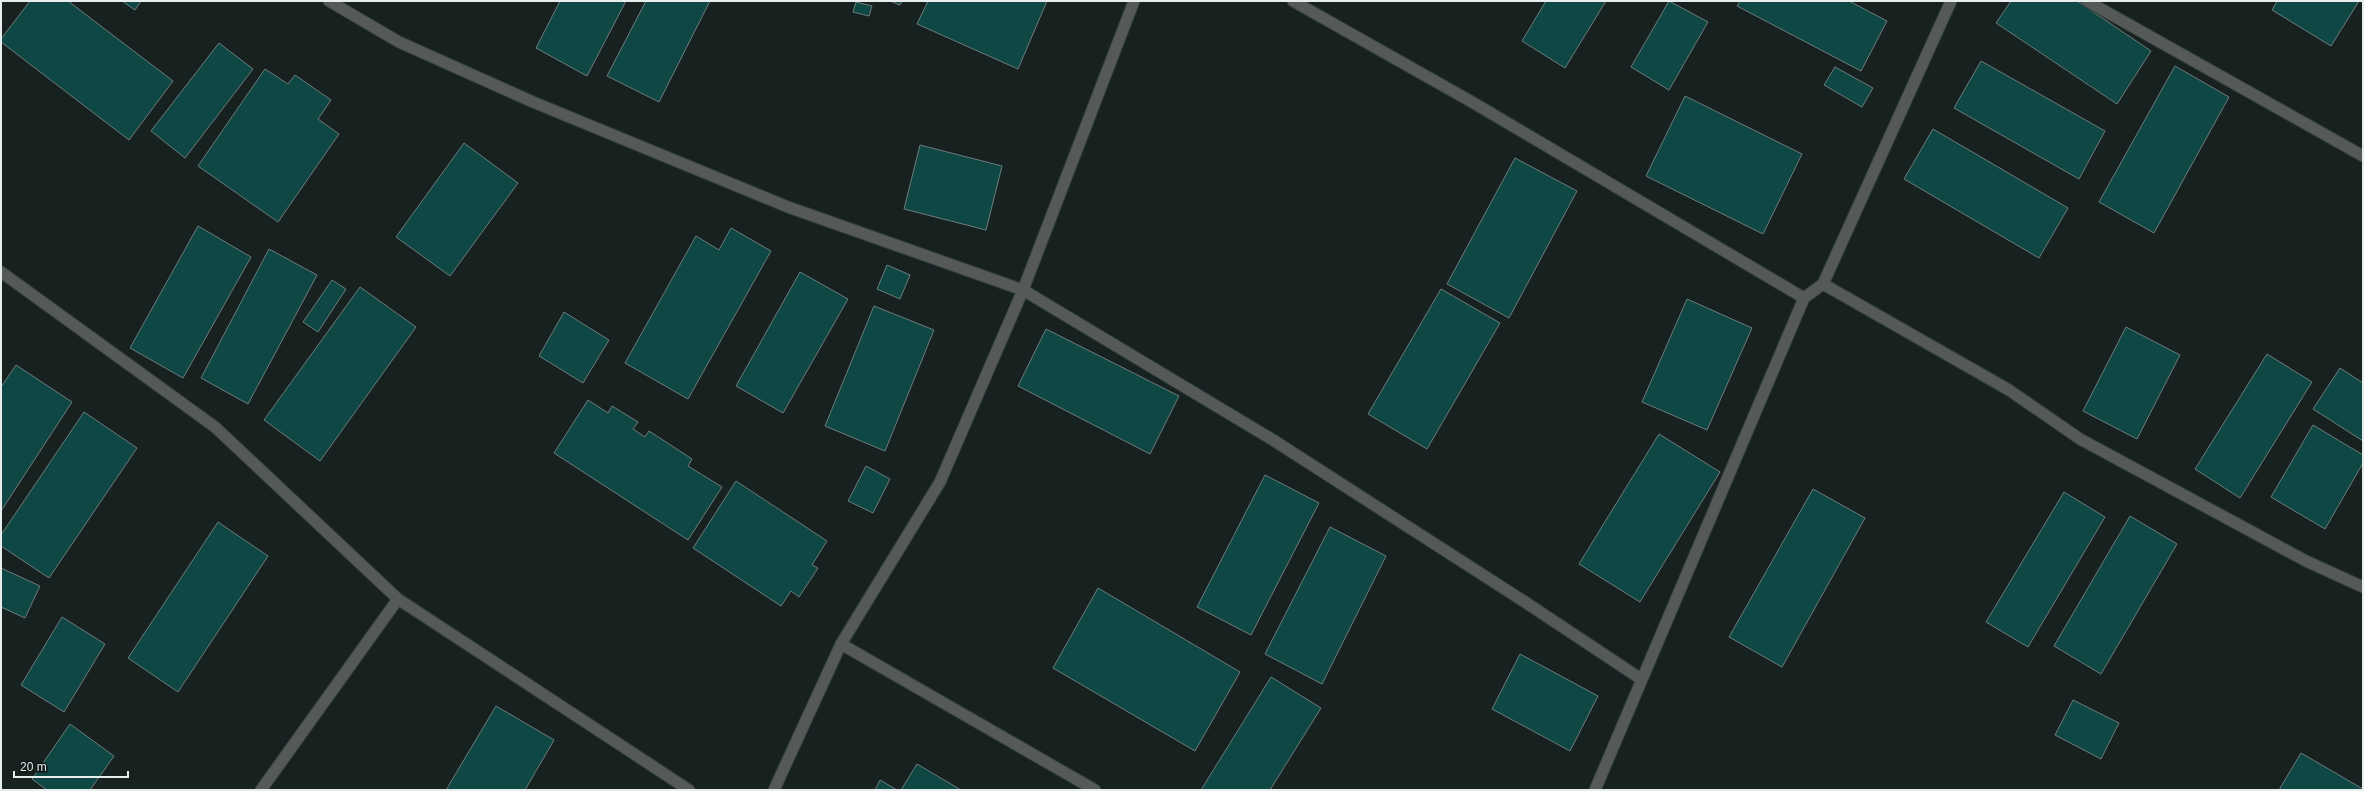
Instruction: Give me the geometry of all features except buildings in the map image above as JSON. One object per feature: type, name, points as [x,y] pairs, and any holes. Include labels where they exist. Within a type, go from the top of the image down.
[{"type":"street","points":[[329,1],[399,42],[533,102],[788,206],[1024,290],[1279,444],[1519,598],[1641,679]]},
{"type":"street","points":[[774,790],[841,644],[940,482],[1024,290],[1134,1]]},
{"type":"street","points":[[1293,1],[1472,102],[1804,298]]},
{"type":"street","points":[[1595,790],[1804,298],[1823,284],[1951,1]]},
{"type":"street","points":[[2087,1],[2363,156]]},
{"type":"street","points":[[1,272],[215,427],[398,599],[689,790]]},
{"type":"street","points":[[1823,284],[2009,390],[2080,438],[2306,561],[2363,587]]},
{"type":"street","points":[[261,790],[398,599]]},
{"type":"street","points":[[841,644],[1095,790]]}]
